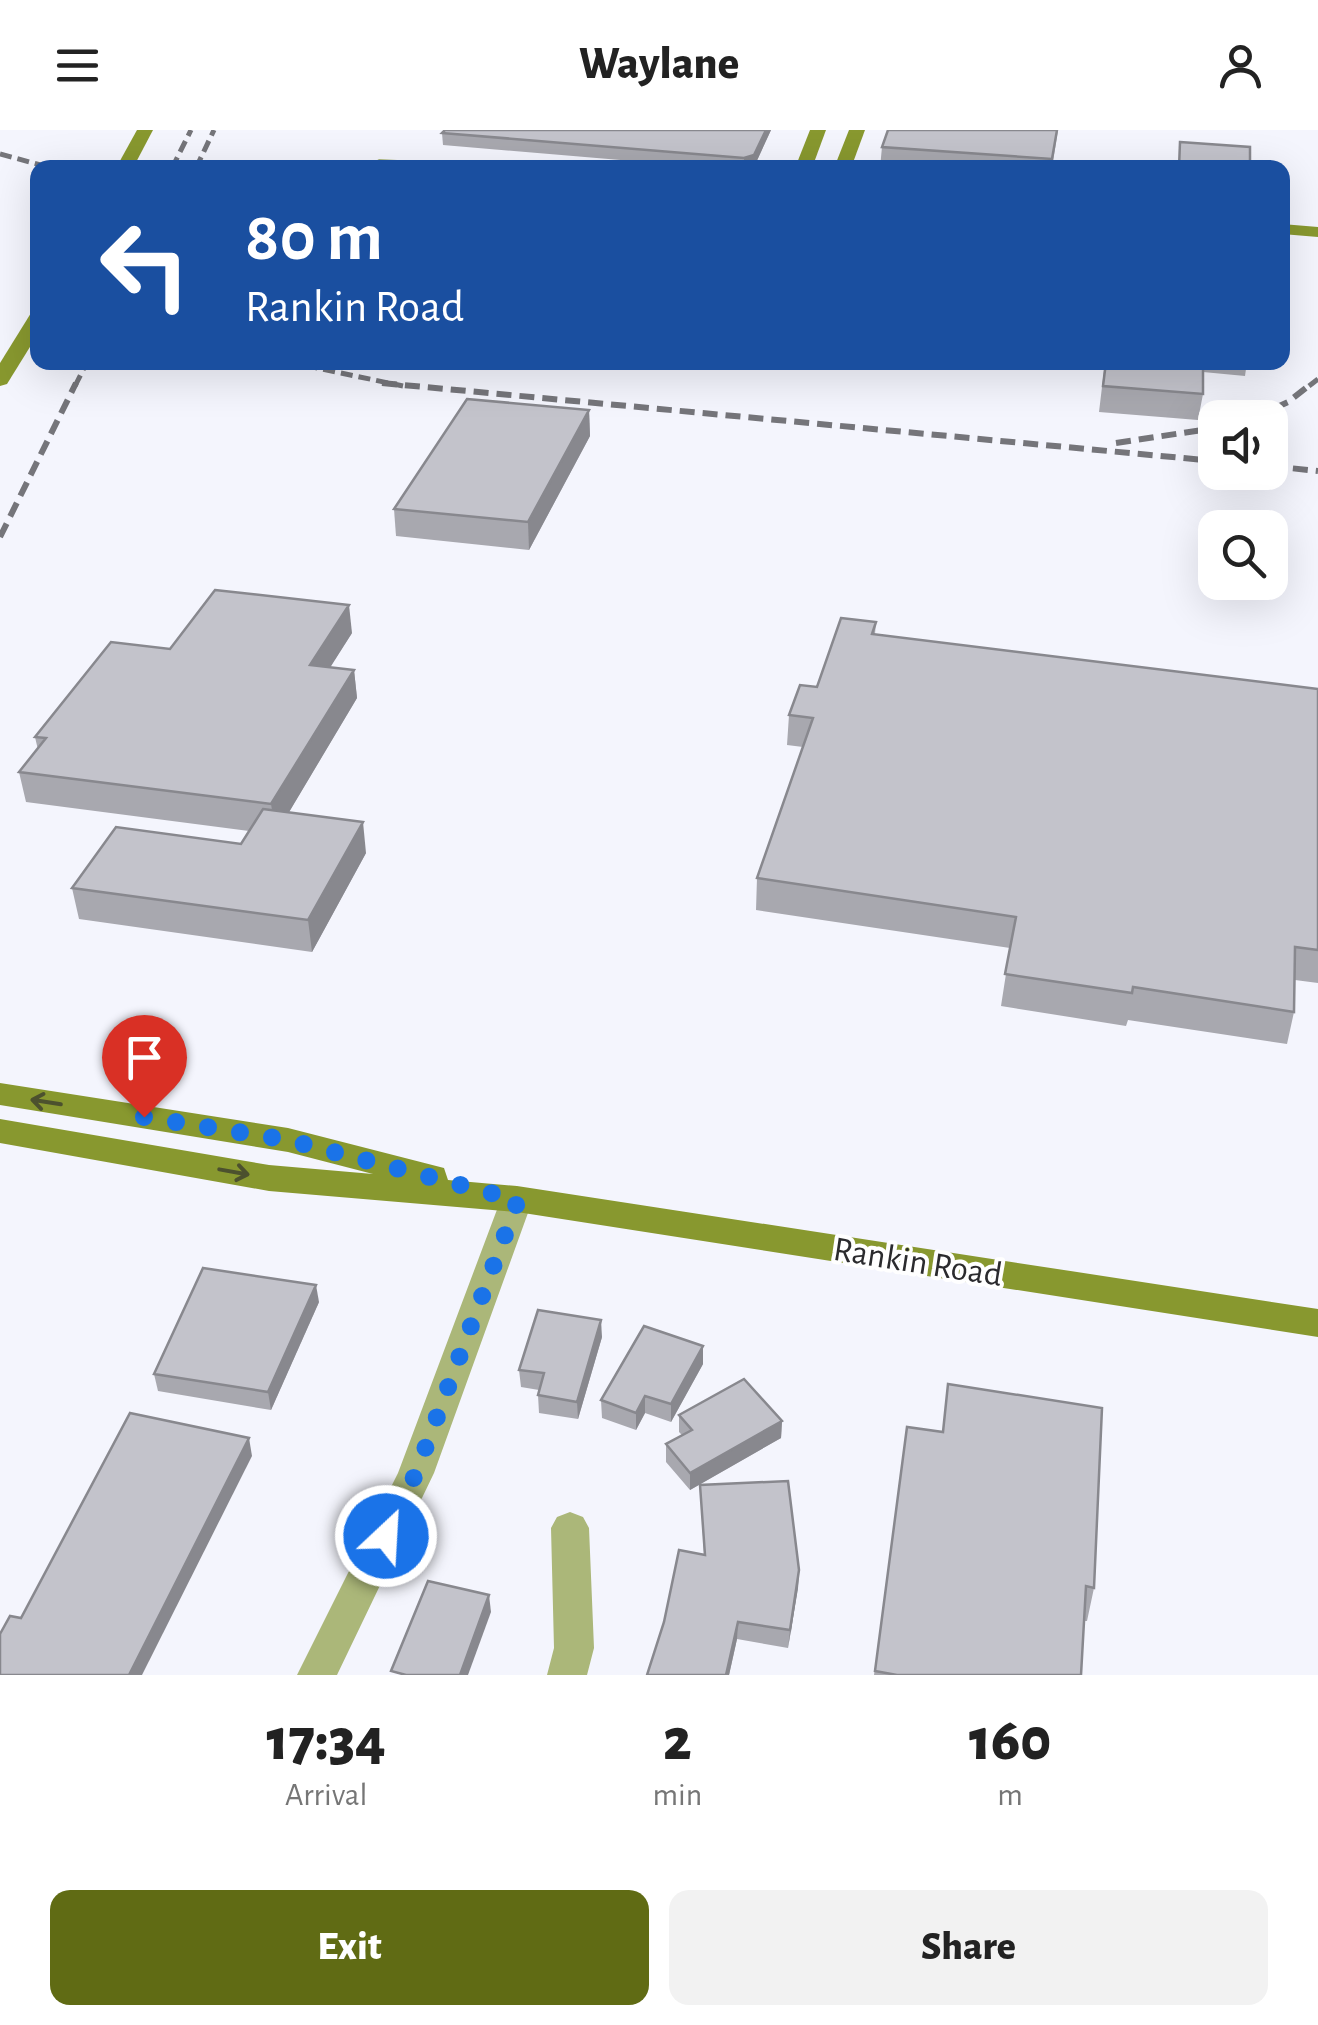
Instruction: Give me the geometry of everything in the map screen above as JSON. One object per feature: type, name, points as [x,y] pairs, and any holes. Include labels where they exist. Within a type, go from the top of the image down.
[{"type":"main road","points":[[128,160],[144,130]]},
{"type":"main road","points":[[806,160],[818,130]]},
{"type":"main road","points":[[845,160],[857,130]]},
{"type":"main road","points":[[1290,230],[1318,232]]},
{"type":"main road","points":[[0,380],[30,330]]},
{"type":"main road","name":"Rankin Road","points":[[0,1094],[288,1140],[518,1200]]},
{"type":"main road","name":"Rankin Road","points":[[0,1131],[269,1178],[518,1200],[1318,1323]]},
{"type":"street","points":[[317,1675],[416,1473],[518,1200]]},
{"type":"street","points":[[567,1675],[574,1648],[570,1528]]},
{"type":"building","points":[[766,130],[754,155],[744,158],[442,133]]},
{"type":"building","points":[[888,130],[1057,130],[1052,159],[882,147]]},
{"type":"building","points":[[1180,142],[1250,147],[1250,160],[1179,160]]},
{"type":"building","points":[[1105,370],[1203,370],[1203,394],[1103,386]]},
{"type":"building","points":[[467,399],[589,410],[528,522],[394,509]]},
{"type":"building","points":[[215,590],[349,605],[310,665],[354,670],[271,804],[19,772],[46,738],[35,737],[111,642],[170,649]]},
{"type":"building","points":[[841,618],[876,622],[872,634],[1318,689],[1318,950],[1295,947],[1294,1012],[1133,987],[1132,993],[1005,974],[1016,917],[757,878],[813,718],[789,715],[800,685],[817,687]]},
{"type":"building","points":[[263,809],[363,822],[308,920],[72,888],[116,827],[241,844]]},
{"type":"building","points":[[203,1268],[316,1285],[268,1392],[154,1374]]},
{"type":"building","points":[[538,1310],[601,1320],[577,1402],[538,1395],[544,1373],[519,1370]]},
{"type":"building","points":[[644,1326],[703,1346],[671,1404],[645,1396],[636,1413],[601,1400]]},
{"type":"building","points":[[744,1379],[782,1421],[690,1473],[666,1444],[692,1430],[679,1415]]},
{"type":"building","points":[[948,1384],[1102,1408],[1094,1588],[1086,1586],[1081,1675],[897,1675],[875,1671],[907,1427],[943,1432]]},
{"type":"building","points":[[130,1413],[249,1438],[129,1675],[0,1675],[0,1634],[10,1616],[21,1618]]},
{"type":"building","points":[[788,1481],[799,1570],[790,1630],[738,1622],[726,1675],[647,1675],[664,1622],[679,1550],[705,1555],[700,1485]]},
{"type":"building","points":[[428,1581],[489,1595],[460,1675],[406,1675],[391,1671]]},
{"type":"railway","points":[[176,160],[191,130]]},
{"type":"railway","points":[[200,160],[214,130]]},
{"type":"railway","points":[[0,154],[30,162]]},
{"type":"railway","points":[[75,386],[83,370]]},
{"type":"railway","points":[[326,370],[394,384]]},
{"type":"railway","points":[[1309,386],[1318,379]]},
{"type":"railway","points":[[0,537],[76,383]]},
{"type":"railway","points":[[382,383],[394,384]]},
{"type":"railway","points":[[1288,402],[1312,383]]},
{"type":"railway","points":[[394,384],[1198,459]]},
{"type":"railway","points":[[394,384],[403,386]]},
{"type":"railway","points":[[1116,443],[1198,431]]},
{"type":"railway","points":[[1288,468],[1318,471]]},
{"type":"route","points":[[144,1117],[288,1140],[518,1200],[416,1473],[386,1536]]}]
